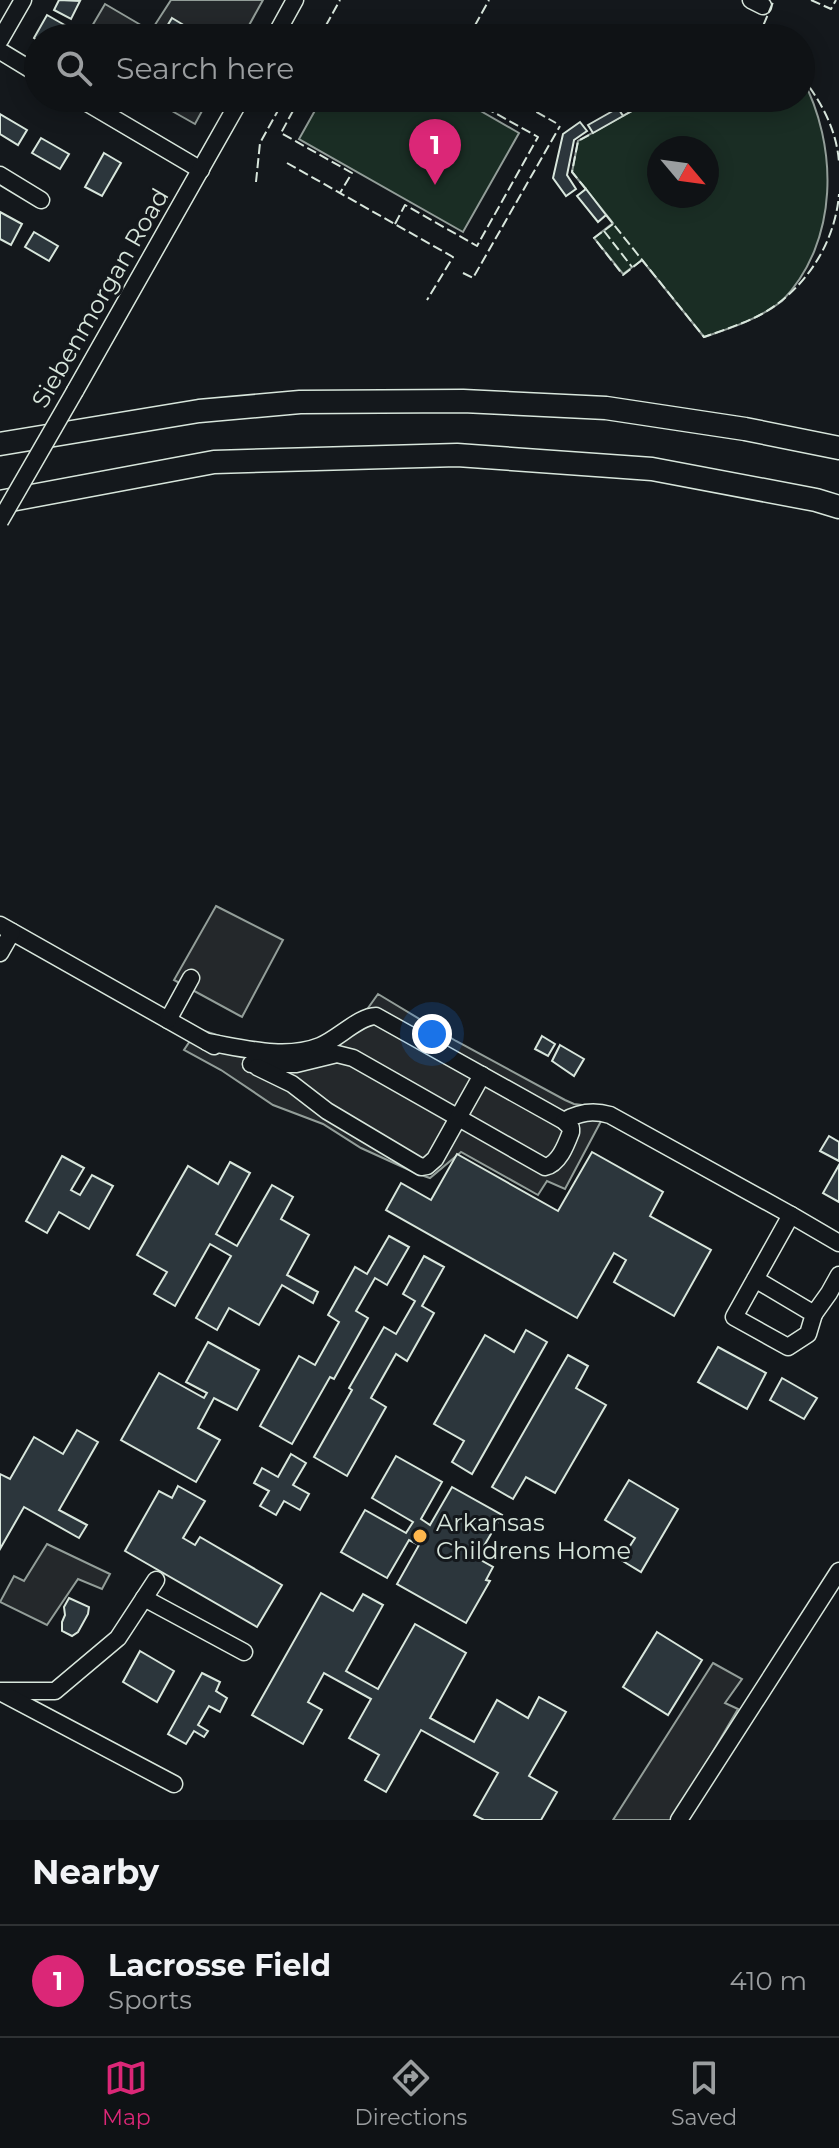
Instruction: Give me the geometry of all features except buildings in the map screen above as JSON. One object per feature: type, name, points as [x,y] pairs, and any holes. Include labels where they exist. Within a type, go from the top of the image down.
[{"type":"highway","points":[[0,444],[213,409],[300,402],[463,401],[606,408],[745,429],[839,448]]},
{"type":"highway","points":[[0,502],[214,462],[457,455],[652,469],[839,507]]},
{"type":"street","points":[[0,40],[23,0]]},
{"type":"street","points":[[282,24],[295,0]]},
{"type":"street","points":[[0,51],[24,66]]},
{"type":"street","points":[[103,112],[201,170]]},
{"type":"street","name":"Siebenmorgan Road","points":[[0,521],[233,112]]},
{"type":"street","points":[[0,175],[41,200]]},
{"type":"street","points":[[0,953],[6,928],[207,1042],[292,1084],[327,1111],[421,1167],[435,1159],[482,1075]]},
{"type":"street","points":[[168,1020],[191,978]]},
{"type":"street","points":[[207,1042],[295,1052],[323,1045],[369,1016],[382,1018],[564,1121],[571,1132],[556,1161],[547,1167],[542,1166],[353,1058],[339,1055],[296,1064],[251,1064]]},
{"type":"street","points":[[339,1055],[356,1024]]},
{"type":"street","points":[[564,1121],[575,1114],[600,1112],[610,1115],[839,1243]]},
{"type":"street","points":[[791,1215],[734,1317],[788,1347],[808,1334],[814,1314],[839,1275]]},
{"type":"street","points":[[755,1279],[814,1314]]},
{"type":"street","points":[[679,1820],[839,1571]]},
{"type":"street","points":[[0,1692],[55,1691],[118,1638],[156,1580]]},
{"type":"street","points":[[144,1598],[244,1652]]},
{"type":"street","points":[[0,1692],[174,1784]]},
{"type":"green space","points":[[815,109],[827,162],[823,222],[814,251],[801,277],[782,301],[754,318],[704,337],[642,260],[623,274],[594,238],[613,223],[572,172],[578,141],[630,112],[815,112]]},
{"type":"green space","points":[[314,112],[482,112],[519,133],[463,232],[299,139]]},
{"type":"shaded area","points":[[171,0],[263,0],[250,24],[156,24]]},
{"type":"shaded area","points":[[105,4],[139,24],[93,24]]},
{"type":"shaded area","points":[[174,112],[201,112],[195,124]]},
{"type":"shaded area","points":[[216,906],[283,940],[242,1017],[174,980]]},
{"type":"shaded area","points":[[378,994],[456,1041],[565,1100],[608,1108],[565,1189],[547,1181],[538,1195],[461,1152],[430,1178],[418,1174],[361,1148],[323,1124],[273,1105],[221,1070],[184,1050],[198,1029],[265,1050],[305,1046],[337,1033],[368,1008]]},
{"type":"shaded area","points":[[47,1544],[110,1574],[102,1589],[78,1579],[47,1625],[0,1602],[14,1576],[24,1581]]},
{"type":"shaded area","points":[[713,1663],[742,1679],[725,1703],[738,1709],[679,1809],[671,1820],[613,1820]]},
{"type":"fence","points":[[327,24],[340,0]]},
{"type":"fence","points":[[476,24],[489,0]]},
{"type":"fence","points":[[764,24],[774,0]]},
{"type":"fence","points":[[811,0],[831,9],[836,0]]},
{"type":"fence","points":[[815,96],[827,116],[839,163]]},
{"type":"fence","points":[[256,182],[260,143],[277,112]]},
{"type":"fence","points":[[292,112],[281,133],[352,173],[340,193]]},
{"type":"fence","points":[[395,224],[405,205],[477,246],[538,137],[493,112]]},
{"type":"fence","points":[[537,112],[556,123]]},
{"type":"fence","points":[[623,116],[630,112]]},
{"type":"fence","points":[[463,273],[473,278],[560,126]]},
{"type":"fence","points":[[586,189],[572,172],[578,141],[593,133]]},
{"type":"fence","points":[[287,163],[453,257],[427,300]]},
{"type":"fence","points":[[606,215],[704,337],[756,317],[773,307],[801,282],[823,250],[831,232],[839,194]]},
{"type":"fence","points":[[613,224],[594,238],[623,275],[642,260]]},
{"type":"fence","points":[[604,231],[632,267]]},
{"type":"place","name":"Lacrosse Field","points":[[435,185]]},
{"type":"place","name":"Arkansas Childrens Home","points":[[420,1536]]}]
